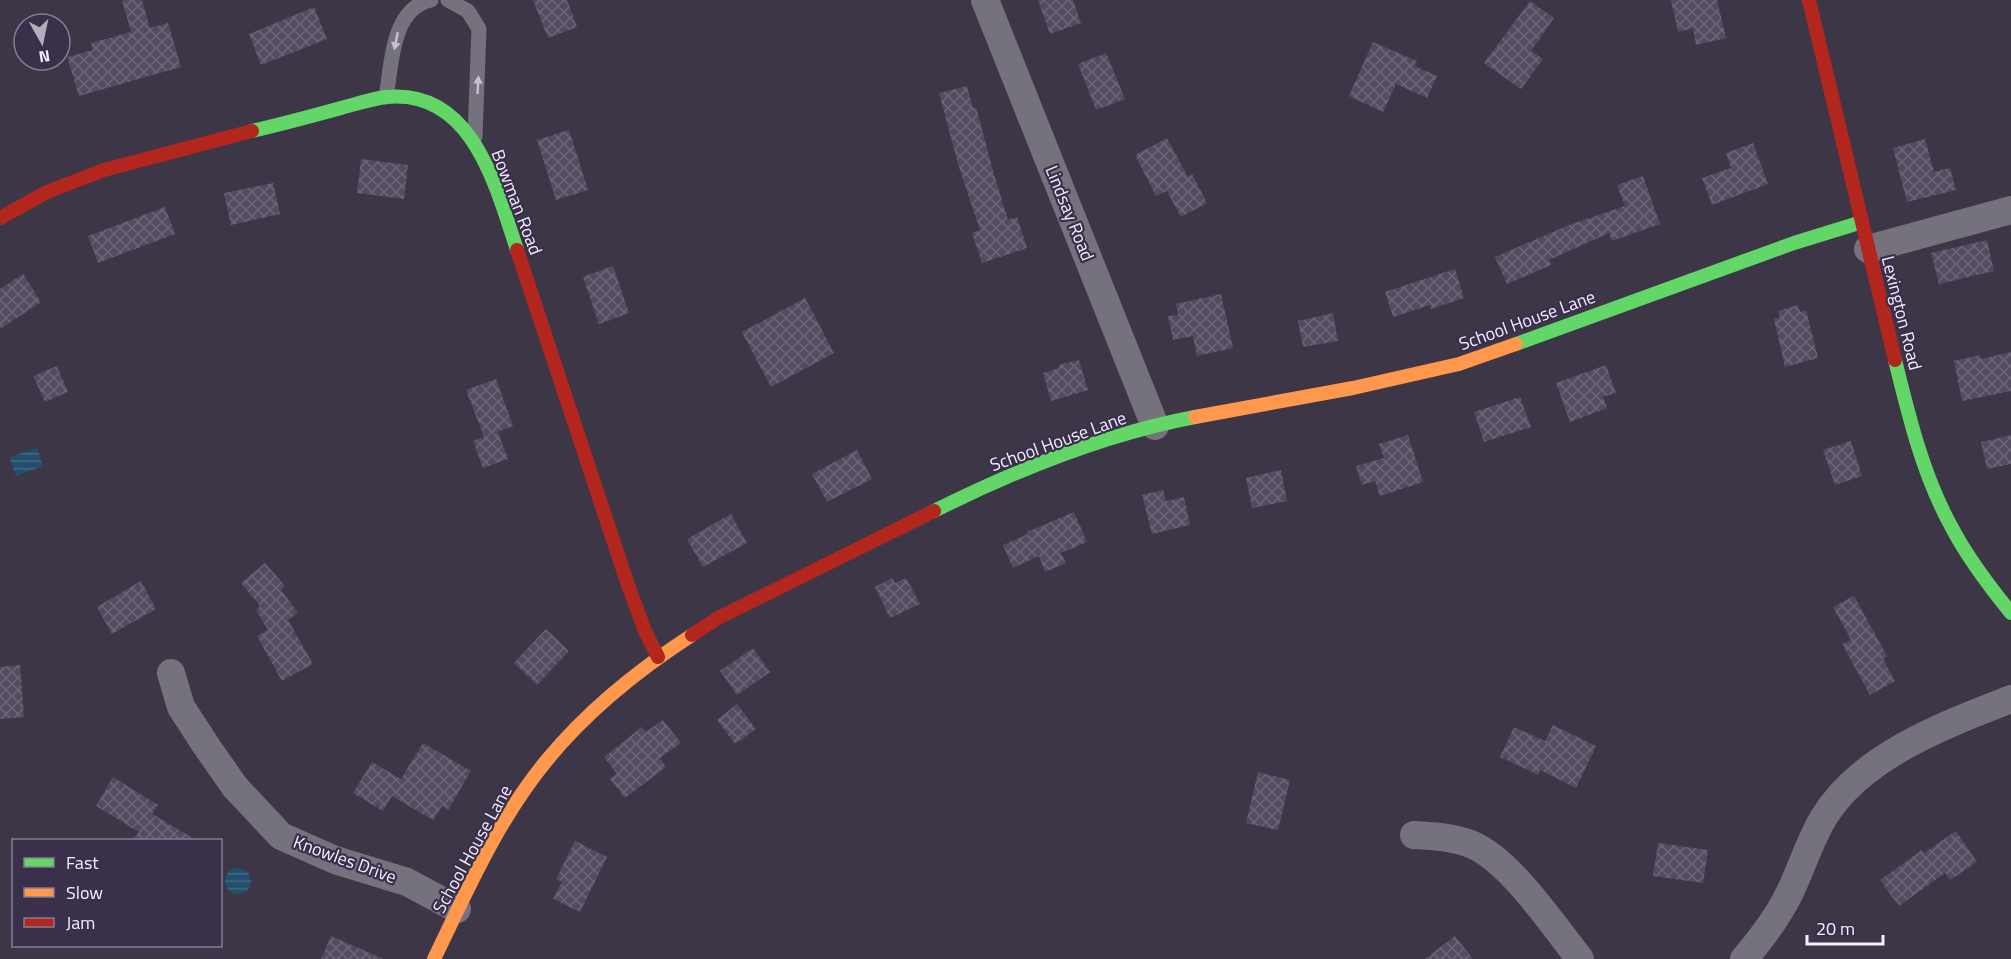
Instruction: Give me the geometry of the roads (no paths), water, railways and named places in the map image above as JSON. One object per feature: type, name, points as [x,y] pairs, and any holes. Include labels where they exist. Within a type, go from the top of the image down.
[{"type":"street","name":"Lindsay Road","points":[[985,0],[1155,426]]},
{"type":"street","name":"Lexington Road","points":[[1809,0],[1906,406],[1949,524],[1991,588],[2011,613]]},
{"type":"street","name":"Bowman Road","points":[[0,218],[47,192],[104,170],[386,97],[403,96],[440,105],[458,120],[475,143],[499,196],[628,585],[645,631],[658,657]]},
{"type":"street","points":[[1865,235],[2011,210]]},
{"type":"street","name":"School House Lane","points":[[434,959],[457,909],[500,829],[548,760],[595,708],[658,657],[718,618],[982,487],[1082,448],[1155,426],[1364,386],[1459,364],[1794,243],[1865,235]]},
{"type":"street","name":"Knowles Drive","points":[[171,673],[181,707],[207,747],[235,787],[280,836],[335,860],[407,882],[457,909]]},
{"type":"street","points":[[1744,959],[1776,918],[1825,816],[1844,791],[1871,768],[1902,748],[1935,730],[2011,699]]},
{"type":"street","points":[[1414,835],[1445,837],[1472,845],[1493,857],[1511,874],[1580,959]]},
{"type":"lane","points":[[386,97],[400,25],[413,8],[431,0]]},
{"type":"lane","points":[[448,0],[468,11],[479,29],[475,143]]},
{"type":"water","points":[[37,448],[43,466],[16,476],[9,457]]},
{"type":"water","points":[[238,868],[247,872],[251,881],[247,890],[238,894],[229,890],[225,881],[229,872]]}]
